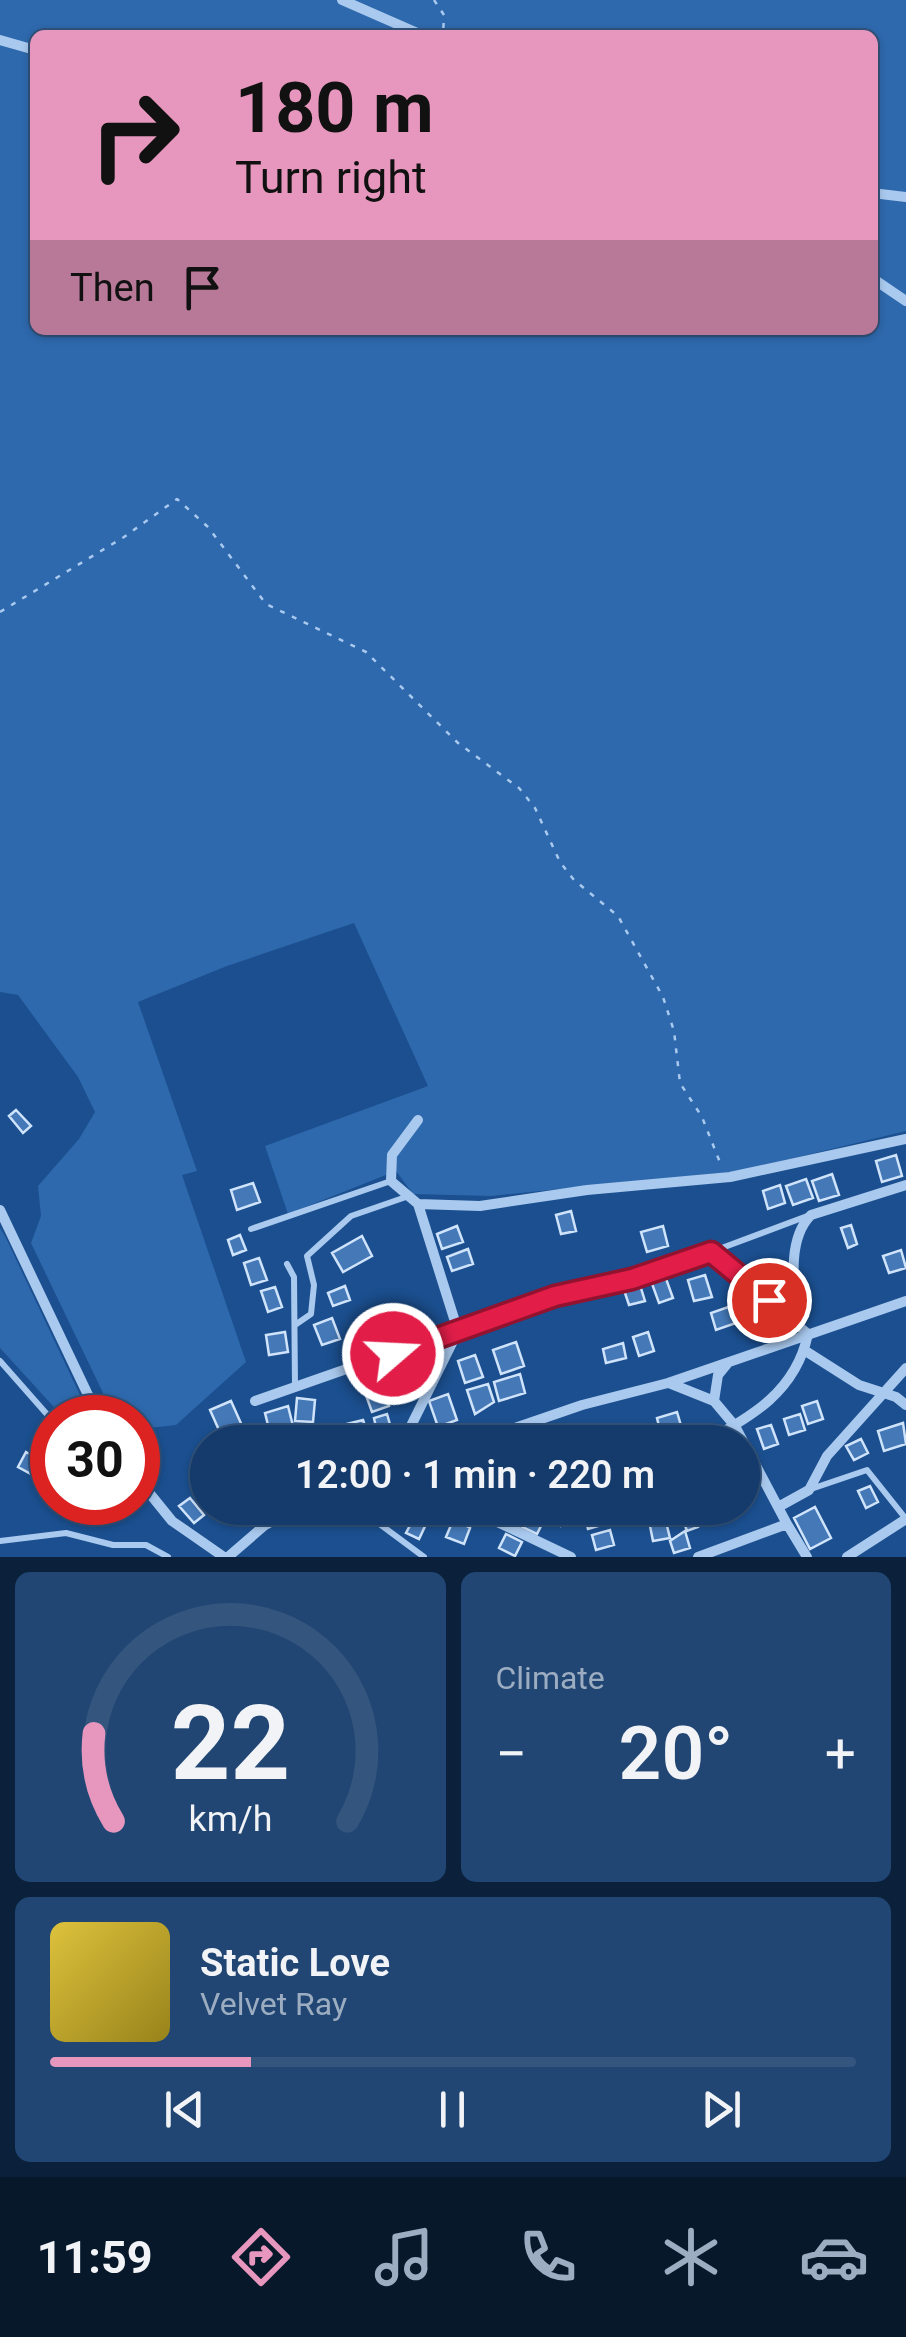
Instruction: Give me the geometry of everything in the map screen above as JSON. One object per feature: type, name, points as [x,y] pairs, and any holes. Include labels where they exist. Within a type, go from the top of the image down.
[{"type":"street","points":[[342,0],[411,30]]},
{"type":"street","points":[[0,40],[30,49]]},
{"type":"street","points":[[878,194],[906,197]]},
{"type":"street","points":[[878,282],[906,300]]},
{"type":"street","points":[[418,1120],[392,1155],[391,1180],[406,1198],[418,1204],[480,1206],[587,1190],[730,1177],[906,1139]]},
{"type":"street","points":[[798,1325],[795,1252],[801,1225],[812,1215],[906,1185]]},
{"type":"street","points":[[411,1425],[458,1331],[418,1204]]},
{"type":"street","points":[[0,1210],[88,1395]]},
{"type":"street","points":[[254,1401],[555,1296],[632,1279],[711,1252],[808,1334]]},
{"type":"street","points":[[524,1425],[668,1383],[906,1301]]},
{"type":"street","points":[[737,1425],[768,1406],[804,1350],[808,1334]]},
{"type":"street","points":[[804,1350],[906,1405]]},
{"type":"street","points":[[714,1401],[718,1376],[728,1362]]},
{"type":"street","points":[[780,1506],[810,1490],[826,1456],[906,1368]]},
{"type":"street","points":[[668,1383],[714,1401],[734,1425]]},
{"type":"street","points":[[760,1470],[807,1557]]},
{"type":"street","points":[[160,1506],[172,1520],[226,1557],[264,1525]]},
{"type":"street","points":[[847,1557],[906,1519]]},
{"type":"street","points":[[698,1557],[788,1524]]},
{"type":"street","points":[[507,1525],[570,1557]]},
{"type":"lane","points":[[250,1229],[391,1180]]},
{"type":"lane","points":[[294,1325],[311,1314],[314,1286],[307,1256],[350,1216],[406,1198]]},
{"type":"lane","points":[[711,1252],[812,1215]]},
{"type":"lane","points":[[287,1264],[294,1277],[295,1388]]},
{"type":"lane","points":[[0,1361],[30,1395]]},
{"type":"lane","points":[[810,1490],[867,1470],[906,1519]]},
{"type":"lane","points":[[381,1525],[424,1556]]},
{"type":"lane","points":[[0,1540],[66,1533],[113,1545],[146,1545],[168,1557]]},
{"type":"path","points":[[434,0],[444,15],[443,30]]},
{"type":"path","points":[[0,612],[124,537],[177,499],[208,527],[266,604],[366,652],[458,743],[519,788],[536,808],[560,862],[574,880],[618,916],[663,998],[674,1031],[680,1083],[702,1117],[718,1161],[730,1177]]},
{"type":"shaded area","points":[[0,0],[906,0],[906,1131],[740,1171],[491,1196],[413,1194],[396,1171],[288,1214],[265,1146],[428,1086],[354,923],[227,966],[138,1002],[197,1171],[182,1175],[246,1362],[176,1425],[160,1427],[160,1395],[104,1395],[31,1243],[41,1216],[38,1186],[79,1139],[95,1112],[78,1077],[18,995],[0,992]]},
{"type":"shaded area","points":[[0,1228],[80,1395],[43,1395],[0,1348]]},
{"type":"building","points":[[16,1110],[31,1126],[23,1133],[9,1116]]},
{"type":"building","points":[[896,1155],[902,1176],[882,1182],[876,1161]]},
{"type":"building","points":[[832,1174],[839,1195],[819,1201],[812,1181]]},
{"type":"building","points":[[806,1179],[813,1198],[793,1205],[786,1186]]},
{"type":"building","points":[[253,1183],[260,1202],[237,1210],[231,1190]]},
{"type":"building","points":[[780,1185],[785,1203],[768,1209],[763,1191]]},
{"type":"building","points":[[571,1211],[576,1231],[561,1234],[556,1215]]},
{"type":"building","points":[[851,1225],[857,1244],[848,1248],[841,1228]]},
{"type":"building","points":[[457,1226],[463,1242],[442,1249],[437,1234]]},
{"type":"building","points":[[663,1226],[668,1246],[647,1252],[641,1232]]},
{"type":"building","points":[[240,1235],[246,1250],[233,1255],[228,1240]]},
{"type":"building","points":[[362,1236],[372,1256],[343,1272],[332,1253]]},
{"type":"building","points":[[468,1249],[473,1264],[452,1271],[447,1257]]},
{"type":"building","points":[[901,1250],[906,1268],[889,1273],[883,1256]]},
{"type":"building","points":[[259,1258],[267,1280],[251,1285],[244,1263]]},
{"type":"building","points":[[705,1275],[712,1297],[694,1301],[688,1280]]},
{"type":"building","points":[[665,1276],[673,1298],[659,1303],[651,1281]]},
{"type":"building","points":[[640,1285],[645,1301],[629,1305],[624,1290]]},
{"type":"building","points":[[345,1286],[350,1300],[333,1306],[328,1293]]},
{"type":"building","points":[[275,1287],[282,1307],[268,1312],[261,1291]]},
{"type":"building","points":[[749,1303],[754,1322],[740,1326],[734,1307]]},
{"type":"building","points":[[731,1306],[736,1323],[716,1330],[711,1313]]},
{"type":"building","points":[[332,1318],[340,1339],[322,1345],[314,1325]]},
{"type":"building","points":[[285,1332],[288,1352],[269,1355],[266,1335]]},
{"type":"building","points":[[648,1332],[654,1351],[639,1356],[633,1337]]},
{"type":"building","points":[[516,1342],[524,1366],[501,1374],[493,1350]]},
{"type":"building","points":[[623,1343],[626,1358],[606,1363],[603,1349]]},
{"type":"building","points":[[475,1355],[483,1377],[465,1383],[458,1361]]},
{"type":"building","points":[[395,1369],[401,1389],[385,1394],[378,1375]]},
{"type":"building","points":[[520,1374],[525,1393],[499,1401],[494,1382]]},
{"type":"building","points":[[381,1381],[389,1406],[372,1412],[363,1387]]},
{"type":"building","points":[[488,1384],[494,1402],[475,1414],[467,1390]]},
{"type":"building","points":[[448,1394],[457,1420],[437,1425],[429,1401]]},
{"type":"building","points":[[297,1398],[315,1400],[313,1422],[295,1421]]},
{"type":"building","points":[[231,1401],[242,1425],[217,1425],[210,1410]]},
{"type":"building","points":[[817,1401],[823,1419],[808,1424],[802,1406]]},
{"type":"building","points":[[288,1406],[293,1425],[268,1425],[265,1413]]},
{"type":"building","points":[[677,1412],[681,1425],[659,1425],[657,1418]]},
{"type":"building","points":[[387,1414],[390,1425],[376,1425],[374,1418]]},
{"type":"building","points":[[800,1414],[805,1430],[789,1435],[784,1419]]},
{"type":"building","points":[[903,1423],[906,1444],[884,1451],[878,1431]]},
{"type":"building","points":[[771,1425],[778,1444],[764,1449],[760,1428]]},
{"type":"building","points":[[861,1439],[868,1453],[854,1460],[846,1446]]},
{"type":"building","points":[[26,1452],[30,1454],[30,1474],[18,1467]]},
{"type":"building","points":[[870,1486],[878,1502],[866,1508],[858,1491]]},
{"type":"building","points":[[190,1498],[190,1518],[179,1506]]},
{"type":"building","points":[[815,1507],[831,1538],[810,1549],[794,1518]]},
{"type":"building","points":[[410,1525],[426,1525],[419,1539],[406,1533]]},
{"type":"building","points":[[451,1525],[470,1528],[464,1544],[446,1537]]},
{"type":"building","points":[[523,1525],[542,1525],[537,1534]]},
{"type":"building","points":[[667,1525],[670,1538],[653,1541],[650,1526]]},
{"type":"building","points":[[610,1530],[614,1545],[596,1550],[592,1535]]},
{"type":"building","points":[[685,1531],[690,1548],[674,1553],[670,1541]]},
{"type":"building","points":[[506,1534],[522,1542],[515,1556],[499,1548]]},
{"type":"route","points":[[393,1354],[555,1296],[632,1279],[711,1252],[769,1300]]}]
